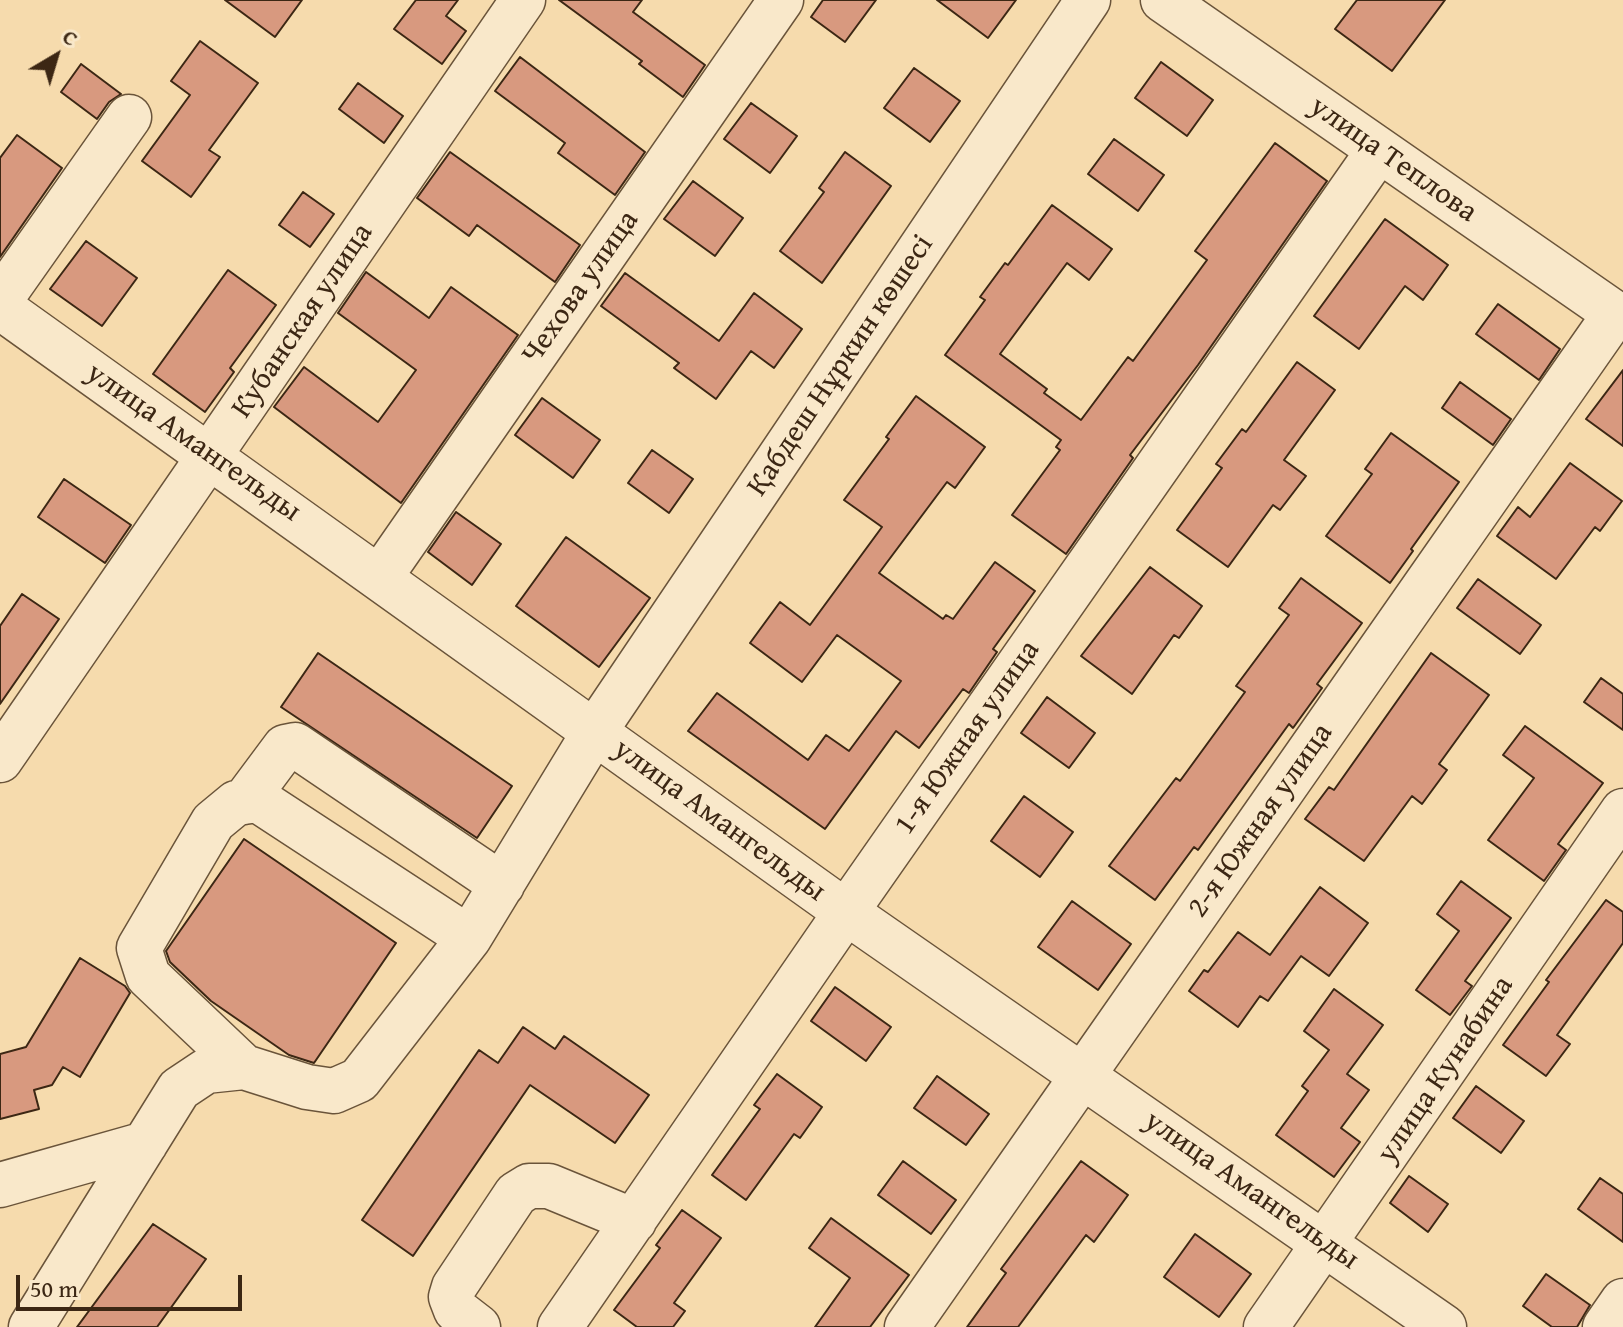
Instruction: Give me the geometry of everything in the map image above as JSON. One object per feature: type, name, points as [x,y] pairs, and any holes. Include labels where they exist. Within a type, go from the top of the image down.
[{"type":"street","name":"Кубанская улица","points":[[0,760],[523,0]]},
{"type":"street","name":"Чехова улица","points":[[380,577],[781,0]]},
{"type":"street","name":"Қабдеш Нұркин көшесі","points":[[244,1067],[307,1087],[334,1091],[359,1080],[469,938],[595,731],[1088,0]]},
{"type":"street","name":"улица Теплова","points":[[1163,0],[1619,317]]},
{"type":"street","points":[[0,300],[129,117]]},
{"type":"street","name":"1-я Южная улица","points":[[560,1327],[1379,150]]},
{"type":"street","name":"улица Амангельды","points":[[0,307],[846,912],[1084,1074],[1444,1327]]},
{"type":"street","name":"2-я Южная улица","points":[[907,1327],[1619,317]]},
{"type":"street","points":[[244,802],[285,747],[295,745],[502,885]]},
{"type":"street","points":[[244,1067],[148,976],[139,948],[213,822],[236,803],[258,800],[469,938]]},
{"type":"street","name":"улица Кунабина","points":[[1266,1327],[1623,811]]},
{"type":"street","points":[[31,1327],[179,1089],[206,1071],[244,1067]]},
{"type":"street","points":[[0,1185],[145,1144]]},
{"type":"street","points":[[478,1327],[456,1310],[451,1297],[454,1287],[516,1194],[529,1186],[549,1186],[634,1221]]},
{"type":"street","points":[[1605,1327],[1623,1301]]},
{"type":"building","points":[[225,0],[302,0],[275,37]]},
{"type":"building","points":[[416,0],[458,0],[446,16],[466,31],[442,64],[394,29]]},
{"type":"building","points":[[559,0],[642,0],[633,12],[705,65],[683,97],[639,64],[642,61]]},
{"type":"building","points":[[823,0],[876,0],[845,42],[811,17]]},
{"type":"building","points":[[937,0],[1016,0],[988,38]]},
{"type":"building","points":[[1357,0],[1445,0],[1392,71],[1335,29]]},
{"type":"building","points":[[200,41],[258,83],[209,150],[220,157],[191,197],[142,161],[190,95],[171,81]]},
{"type":"building","points":[[520,57],[645,152],[615,195],[558,153],[565,143],[495,91]]},
{"type":"building","points":[[1161,62],[1213,100],[1187,136],[1135,98]]},
{"type":"building","points":[[81,64],[121,94],[109,102],[97,119],[61,92]]},
{"type":"building","points":[[914,68],[960,101],[930,142],[884,108]]},
{"type":"building","points":[[358,83],[403,116],[384,143],[339,109]]},
{"type":"building","points":[[751,103],[797,136],[770,173],[724,139]]},
{"type":"building","points":[[17,135],[62,168],[0,257],[0,158]]},
{"type":"building","points":[[1114,139],[1164,175],[1138,211],[1088,174]]},
{"type":"building","points":[[1275,143],[1327,181],[1198,365],[1130,455],[1133,458],[1066,554],[1012,515],[1060,450],[1056,447],[1061,440],[945,355],[985,300],[980,297],[1052,205],[1112,249],[1089,280],[1067,263],[1000,354],[1047,389],[1044,393],[1081,420],[1128,357],[1133,361],[1207,260],[1195,251]]},
{"type":"building","points":[[450,152],[580,245],[555,282],[477,225],[469,236],[417,198]]},
{"type":"building","points":[[845,152],[891,186],[822,283],[780,251],[824,192],[819,188]]},
{"type":"building","points":[[693,181],[743,218],[715,256],[664,219]]},
{"type":"building","points":[[303,192],[334,214],[310,247],[279,225]]},
{"type":"building","points":[[1385,219],[1448,265],[1423,300],[1405,286],[1359,349],[1314,316]]},
{"type":"building","points":[[86,241],[137,278],[102,326],[50,289]]},
{"type":"building","points":[[228,270],[276,305],[230,368],[234,372],[205,412],[153,374]]},
{"type":"building","points":[[366,272],[429,318],[451,287],[518,335],[401,503],[274,407],[304,367],[378,422],[416,370],[338,313]]},
{"type":"building","points":[[625,273],[719,341],[754,293],[802,329],[774,368],[751,351],[716,399],[674,368],[679,363],[601,306]]},
{"type":"building","points":[[1498,304],[1560,349],[1539,380],[1476,334]]},
{"type":"building","points":[[1297,362],[1335,390],[1284,460],[1306,476],[1280,510],[1273,505],[1228,567],[1177,530],[1222,468],[1216,464],[1242,429],[1246,432]]},
{"type":"building","points":[[1623,370],[1623,446],[1586,419]]},
{"type":"building","points":[[1460,382],[1511,419],[1493,445],[1442,408]]},
{"type":"building","points":[[916,396],[985,447],[955,488],[947,482],[879,573],[943,619],[946,615],[953,619],[995,562],[1035,591],[993,649],[997,652],[969,693],[963,689],[919,748],[896,731],[825,829],[688,731],[717,693],[808,760],[826,735],[849,751],[901,681],[837,635],[802,682],[750,643],[780,602],[810,625],[882,527],[844,500]]},
{"type":"building","points":[[542,398],[600,440],[573,478],[515,435]]},
{"type":"building","points":[[1391,433],[1459,482],[1390,583],[1326,536],[1372,474],[1365,469]]},
{"type":"building","points":[[652,450],[693,479],[669,513],[628,483]]},
{"type":"building","points":[[1570,463],[1622,501],[1600,531],[1595,527],[1556,579],[1497,536],[1518,507],[1530,517]]},
{"type":"building","points":[[64,479],[131,525],[105,563],[38,517]]},
{"type":"building","points":[[456,512],[501,544],[472,585],[428,552]]},
{"type":"building","points":[[566,537],[650,598],[599,667],[516,606]]},
{"type":"building","points":[[1150,567],[1202,606],[1179,638],[1174,635],[1132,694],[1081,656]]},
{"type":"building","points":[[1301,578],[1362,623],[1317,684],[1322,688],[1293,728],[1289,724],[1198,850],[1194,847],[1155,900],[1109,866],[1176,778],[1180,781],[1245,692],[1236,686],[1289,615],[1279,608]]},
{"type":"building","points":[[1478,579],[1541,625],[1520,654],[1457,608]]},
{"type":"building","points":[[22,594],[59,619],[0,704],[0,626]]},
{"type":"building","points":[[318,653],[512,786],[477,838],[281,707]]},
{"type":"building","points":[[1431,653],[1489,695],[1439,764],[1447,770],[1422,804],[1412,796],[1364,861],[1305,819],[1329,787],[1334,790]]},
{"type":"building","points":[[1601,678],[1623,694],[1623,730],[1584,702]]},
{"type":"building","points":[[1047,697],[1095,733],[1069,768],[1021,733]]},
{"type":"building","points":[[1525,726],[1603,783],[1558,844],[1566,850],[1544,881],[1488,840],[1534,778],[1503,755]]},
{"type":"building","points":[[1024,796],[1073,832],[1040,877],[991,841]]},
{"type":"building","points":[[244,839],[396,943],[314,1063],[289,1055],[211,1001],[170,962],[166,951]]},
{"type":"building","points":[[1461,881],[1511,918],[1465,981],[1472,986],[1450,1015],[1416,990],[1459,931],[1437,914]]},
{"type":"building","points":[[1320,887],[1368,923],[1329,976],[1301,956],[1268,1001],[1260,996],[1238,1027],[1189,991],[1204,970],[1208,972],[1238,932],[1270,955]]},
{"type":"building","points":[[1606,900],[1623,912],[1623,943],[1557,1035],[1570,1044],[1546,1076],[1503,1045],[1549,982],[1546,980]]},
{"type":"building","points":[[1072,901],[1131,944],[1098,990],[1038,947]]},
{"type":"building","points":[[80,958],[125,986],[130,993],[80,1077],[63,1067],[52,1085],[34,1090],[39,1109],[0,1119],[0,1054],[26,1047]]},
{"type":"building","points":[[835,987],[891,1027],[866,1061],[811,1021]]},
{"type":"building","points":[[1334,989],[1383,1025],[1347,1074],[1369,1090],[1341,1128],[1360,1142],[1334,1177],[1276,1135],[1308,1091],[1302,1086],[1329,1050],[1304,1031]]},
{"type":"building","points":[[523,1027],[555,1049],[564,1036],[649,1095],[615,1143],[530,1085],[413,1256],[362,1220],[479,1050],[498,1063]]},
{"type":"building","points":[[777,1074],[822,1107],[800,1138],[794,1134],[746,1200],[712,1175],[760,1109],[754,1105]]},
{"type":"building","points":[[937,1076],[989,1114],[966,1145],[914,1108]]},
{"type":"building","points":[[1476,1086],[1524,1121],[1501,1153],[1453,1118]]},
{"type":"building","points":[[903,1161],[956,1200],[931,1234],[878,1195]]},
{"type":"building","points":[[1081,1161],[1128,1195],[1094,1242],[1086,1235],[1018,1327],[967,1327],[1006,1273],[1001,1269]]},
{"type":"building","points":[[1409,1176],[1448,1204],[1428,1232],[1390,1203]]},
{"type":"building","points":[[1600,1178],[1623,1194],[1623,1242],[1578,1209]]},
{"type":"building","points":[[682,1210],[721,1238],[674,1303],[685,1311],[673,1327],[637,1327],[614,1310],[660,1248],[656,1245]]},
{"type":"building","points":[[831,1218],[909,1275],[870,1327],[815,1327],[850,1278],[809,1248]]},
{"type":"building","points":[[153,1224],[206,1259],[157,1327],[77,1327]]},
{"type":"building","points":[[1195,1234],[1251,1274],[1219,1317],[1164,1277]]},
{"type":"building","points":[[1546,1274],[1590,1305],[1577,1327],[1552,1327],[1523,1306]]}]
